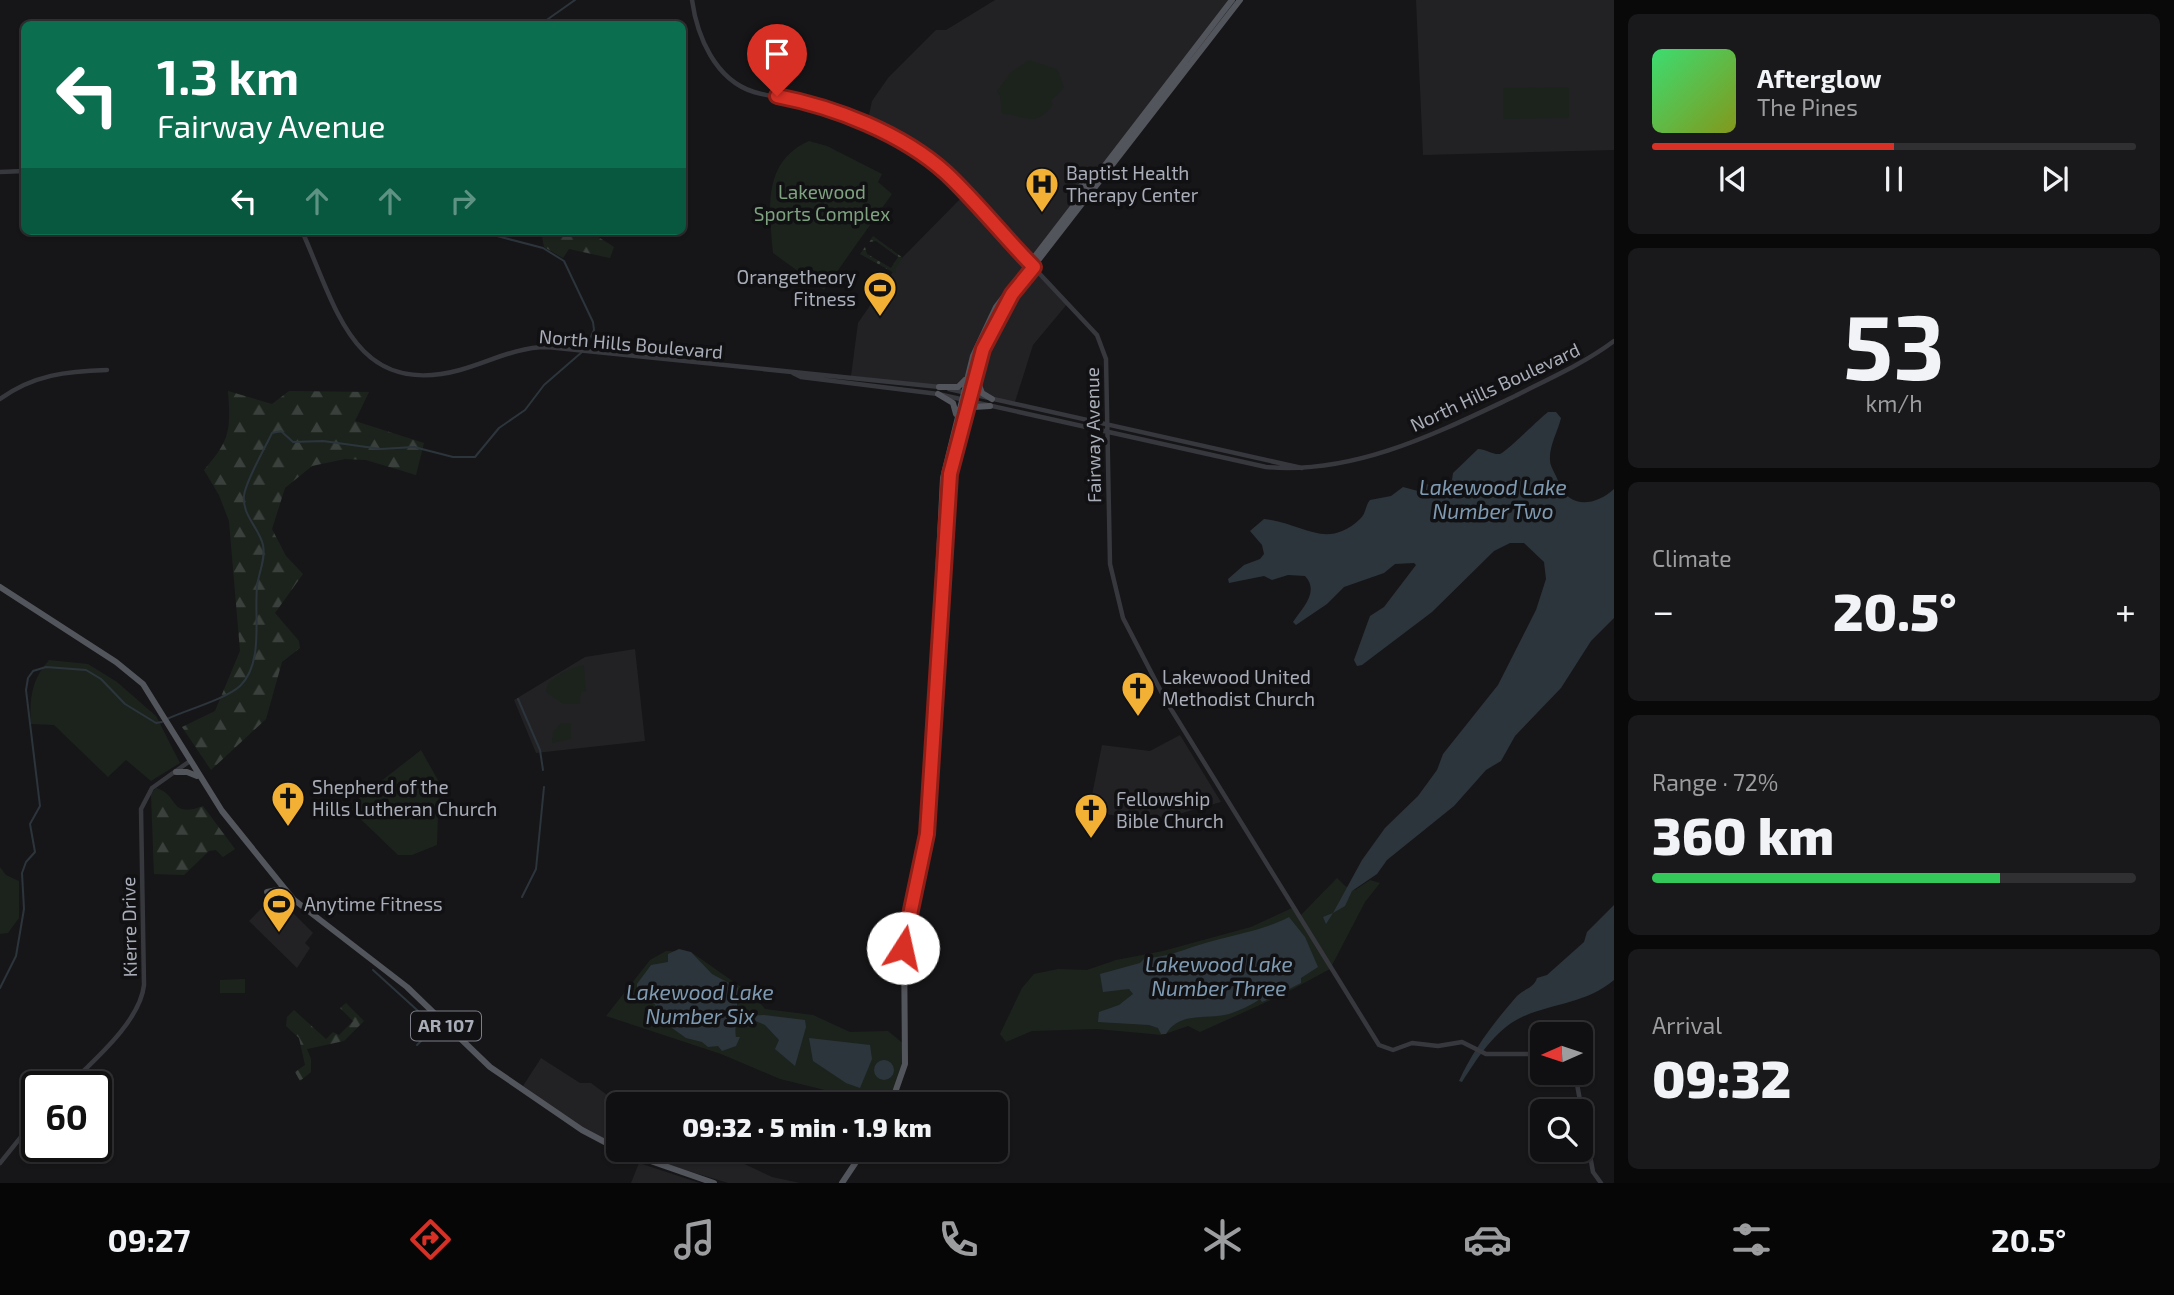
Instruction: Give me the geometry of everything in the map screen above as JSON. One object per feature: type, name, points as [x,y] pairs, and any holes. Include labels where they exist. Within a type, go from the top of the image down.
[{"type":"main road","points":[[895,1092],[905,1065],[903,948],[927,834],[946,501],[973,372],[991,331],[1032,265],[1104,166],[1232,0]]},
{"type":"main road","points":[[1032,265],[1240,0]]},
{"type":"main road","points":[[1071,189],[1080,187],[1104,166]]},
{"type":"main road","points":[[939,390],[959,387],[973,372]]},
{"type":"main road","points":[[961,421],[974,407],[991,403],[979,388],[973,372]]},
{"type":"main road","points":[[939,390],[953,403],[961,421]]},
{"type":"main road","name":"AR 107","points":[[0,587],[126,669],[159,706],[227,819],[284,889],[407,987],[492,1069],[582,1130],[606,1143]]},
{"type":"main road","points":[[176,772],[190,772],[201,779]]},
{"type":"main road","points":[[267,892],[284,889]]},
{"type":"main road","name":"AR 107","points":[[655,1162],[714,1183]]},
{"type":"main road","points":[[842,1183],[856,1162]]},
{"type":"street","name":"Fairway Avenue","points":[[692,0],[700,34],[718,66],[730,79],[751,91],[844,113],[918,153],[947,175],[1093,330],[1106,359],[1110,564],[1116,597],[1129,632],[1166,701],[1379,1045],[1388,1050],[1418,1042],[1437,1046],[1462,1042],[1484,1053],[1530,1054]]},
{"type":"street","points":[[0,172],[21,171]]},
{"type":"street","name":"North Hills Boulevard","points":[[304,235],[352,341],[369,359],[391,372],[438,374],[527,349],[577,350],[792,372],[939,390],[1266,467],[1302,468],[1344,463],[1426,437],[1576,366],[1614,341]]},
{"type":"street","points":[[0,399],[23,385],[47,376],[107,370]]},
{"type":"street","name":"Kierre Drive","points":[[82,1071],[132,1016],[142,997],[141,810],[152,788],[190,761]]},
{"type":"street","points":[[1577,1085],[1593,1172],[1601,1183]]},
{"type":"street","points":[[0,1163],[21,1137]]},
{"type":"shaded area","points":[[995,0],[1232,0],[987,324],[963,384],[954,388],[851,376],[858,323],[903,257],[965,194],[944,171],[867,124],[872,101],[888,78],[936,30],[946,30]]},
{"type":"shaded area","points":[[1416,0],[1614,0],[1614,150],[1423,155]]},
{"type":"shaded area","points":[[1034,267],[1068,303],[1033,345],[1014,405],[992,399],[979,388],[976,381],[983,349],[1006,305]]},
{"type":"shaded area","points":[[635,649],[645,741],[536,753],[514,700],[585,657]]},
{"type":"shaded area","points":[[1180,735],[1221,802],[1161,819],[1130,819],[1089,810],[1102,745],[1150,751]]},
{"type":"shaded area","points":[[275,895],[313,933],[305,943],[310,948],[297,968],[249,921]]},
{"type":"shaded area","points":[[541,1058],[580,1083],[591,1083],[606,1094],[606,1144],[594,1138],[523,1086]]},
{"type":"shaded area","points":[[659,1162],[740,1162],[772,1177],[800,1183],[728,1183]]},
{"type":"shaded area","points":[[639,1163],[700,1183],[631,1183]]},
{"type":"green space","points":[[1029,60],[1057,69],[1064,87],[1051,101],[1053,104],[1047,112],[1040,117],[1029,119],[1002,114],[997,91],[1011,72]]},
{"type":"green space","points":[[1569,87],[1569,118],[1503,119],[1503,88]]},
{"type":"green space","name":"Lakewood Sports Complex","points":[[809,141],[827,146],[882,174],[878,182],[892,194],[824,290],[773,253],[770,204],[776,174],[783,161],[794,150]]},
{"type":"green space","points":[[542,235],[595,235],[614,247],[610,258],[569,249],[563,258],[544,247]]},
{"type":"green space","points":[[873,236],[903,258],[896,268],[896,274],[860,254],[865,247],[867,254],[891,268],[898,257],[876,241],[869,242]]},
{"type":"green space","points":[[228,391],[272,404],[289,391],[369,392],[355,421],[424,443],[416,475],[366,460],[345,459],[312,466],[285,488],[272,529],[286,556],[303,574],[275,613],[299,641],[300,648],[282,662],[266,719],[211,770],[182,727],[215,711],[240,651],[229,521],[219,495],[204,470],[219,451],[227,434]]},
{"type":"green space","points":[[49,660],[88,664],[117,682],[156,716],[180,763],[151,781],[126,760],[108,777],[54,725],[31,724],[33,689]]},
{"type":"green space","points":[[584,665],[586,691],[581,692],[580,704],[563,704],[546,692],[548,683],[556,677],[569,669]]},
{"type":"green space","points":[[561,723],[571,723],[571,739],[552,743],[553,732]]},
{"type":"green space","points":[[421,750],[439,782],[437,845],[412,855],[398,855],[348,807]]},
{"type":"green space","points":[[156,788],[184,810],[203,806],[235,849],[223,857],[216,850],[209,851],[184,875],[154,874],[151,794]]},
{"type":"green space","points":[[0,867],[6,875],[19,881],[19,918],[8,933],[0,934]]},
{"type":"green space","points":[[1337,878],[1345,886],[1355,890],[1370,880],[1380,883],[1365,902],[1330,969],[1280,996],[1200,1032],[1188,1026],[1162,1035],[1097,1029],[1032,1031],[1006,1042],[1000,1034],[1022,988],[1034,974],[1058,969],[1087,970],[1116,960],[1163,951],[1251,927],[1294,907],[1300,916]]},
{"type":"green space","points":[[666,951],[691,952],[754,996],[765,1009],[813,1015],[850,1032],[888,1031],[905,1045],[902,1078],[891,1092],[833,1092],[780,1079],[721,1054],[606,1016],[650,960]]},
{"type":"green space","points":[[245,979],[245,993],[220,993],[220,980]]},
{"type":"green space","points":[[346,1003],[364,1021],[344,1041],[307,1049],[311,1059],[311,1072],[300,1081],[295,1072],[305,1065],[299,1038],[286,1026],[287,1017],[294,1010],[326,1039],[333,1032],[339,1035],[353,1021],[340,1008]]},
{"type":"water","name":"Lakewood Lake Number Two","points":[[1548,412],[1556,412],[1561,418],[1552,444],[1550,460],[1562,490],[1575,501],[1590,502],[1614,489],[1614,618],[1591,641],[1561,688],[1515,736],[1501,761],[1486,770],[1454,806],[1387,860],[1377,874],[1352,891],[1345,906],[1333,913],[1362,860],[1385,828],[1418,796],[1437,770],[1443,754],[1498,685],[1536,610],[1546,579],[1544,562],[1524,543],[1510,543],[1494,551],[1432,612],[1362,665],[1357,666],[1354,660],[1370,616],[1384,607],[1416,565],[1414,563],[1395,564],[1384,573],[1344,587],[1327,604],[1296,625],[1293,622],[1310,594],[1311,588],[1305,576],[1288,575],[1272,580],[1264,576],[1229,583],[1228,579],[1244,565],[1260,559],[1264,554],[1262,545],[1250,531],[1264,519],[1314,532],[1336,533],[1360,519],[1370,500],[1391,496],[1403,487],[1418,491],[1427,484],[1432,487],[1452,480],[1453,473],[1478,449],[1500,454]]},
{"type":"water","points":[[1614,905],[1614,980],[1592,994],[1532,1013],[1511,1023],[1487,1046],[1462,1082],[1459,1081],[1485,1037],[1517,996],[1537,978],[1547,975],[1584,942],[1587,932]]},
{"type":"water","points":[[1333,913],[1326,924],[1323,917]]},
{"type":"water","name":"Lakewood Lake Number Three","points":[[1289,917],[1305,937],[1318,967],[1301,978],[1301,983],[1289,989],[1286,986],[1278,995],[1262,1002],[1260,999],[1229,1014],[1186,1019],[1166,1034],[1161,1034],[1158,1028],[1149,1025],[1098,1022],[1099,1012],[1119,1005],[1133,994],[1129,989],[1103,992],[1100,974],[1140,963],[1145,958],[1169,955],[1259,929]]},
{"type":"water","name":"Lakewood Lake Number Six","points":[[679,949],[691,952],[712,974],[738,988],[736,1037],[740,1037],[736,1046],[722,1051],[718,1046],[708,1047],[702,1042],[686,1038],[665,1023],[653,1001],[637,992],[637,984],[651,965],[668,962],[668,954]]},
{"type":"water","points":[[764,1015],[805,1020],[806,1027],[795,1066],[775,1049],[779,1040],[765,1025],[743,1016]]},
{"type":"water","points":[[809,1038],[870,1045],[872,1059],[860,1088],[846,1083],[813,1061]]},
{"type":"water","points":[[880,1060],[888,1060],[894,1070],[888,1080],[880,1080],[874,1074],[874,1066]]},
{"type":"waterway","points":[[545,21],[575,0]]},
{"type":"waterway","points":[[493,235],[543,248],[564,261],[593,322],[594,330],[586,348]]},
{"type":"waterway","points":[[167,719],[234,691],[247,676],[252,665],[256,639],[257,587],[264,551],[261,539],[248,515],[244,496],[251,474],[272,433],[281,431],[293,442],[323,441],[381,449],[414,447],[453,457],[475,457],[499,428],[525,410],[544,385],[582,352]]},
{"type":"waterway","points":[[0,988],[16,956],[24,909],[22,873],[26,862],[35,852],[30,824],[40,806],[26,690],[28,678],[33,671],[46,667],[86,670],[101,679],[125,704],[156,723],[162,722]]},
{"type":"waterway","points":[[518,699],[540,750],[543,770]]},
{"type":"waterway","points":[[522,897],[536,869],[544,787]]},
{"type":"waterway","points":[[373,970],[438,1029]]},
{"type":"waterway","points":[[417,1045],[431,1031],[438,1030]]},
{"type":"place","name":"Baptist Health Therapy Center","points":[[1042,214]]},
{"type":"place","name":"Orangetheory Fitness","points":[[880,318]]},
{"type":"place","name":"Lakewood United Methodist Church","points":[[1138,718]]},
{"type":"place","name":"Shepherd of the Hills Lutheran Church","points":[[288,828]]},
{"type":"place","name":"Fellowship Bible Church","points":[[1091,840]]},
{"type":"place","name":"Anytime Fitness","points":[[279,934]]},
{"type":"route","points":[[777,96],[818,104],[844,113],[931,161],[1034,267],[1012,294],[983,349],[950,474],[946,501],[927,834],[903,948]]}]
